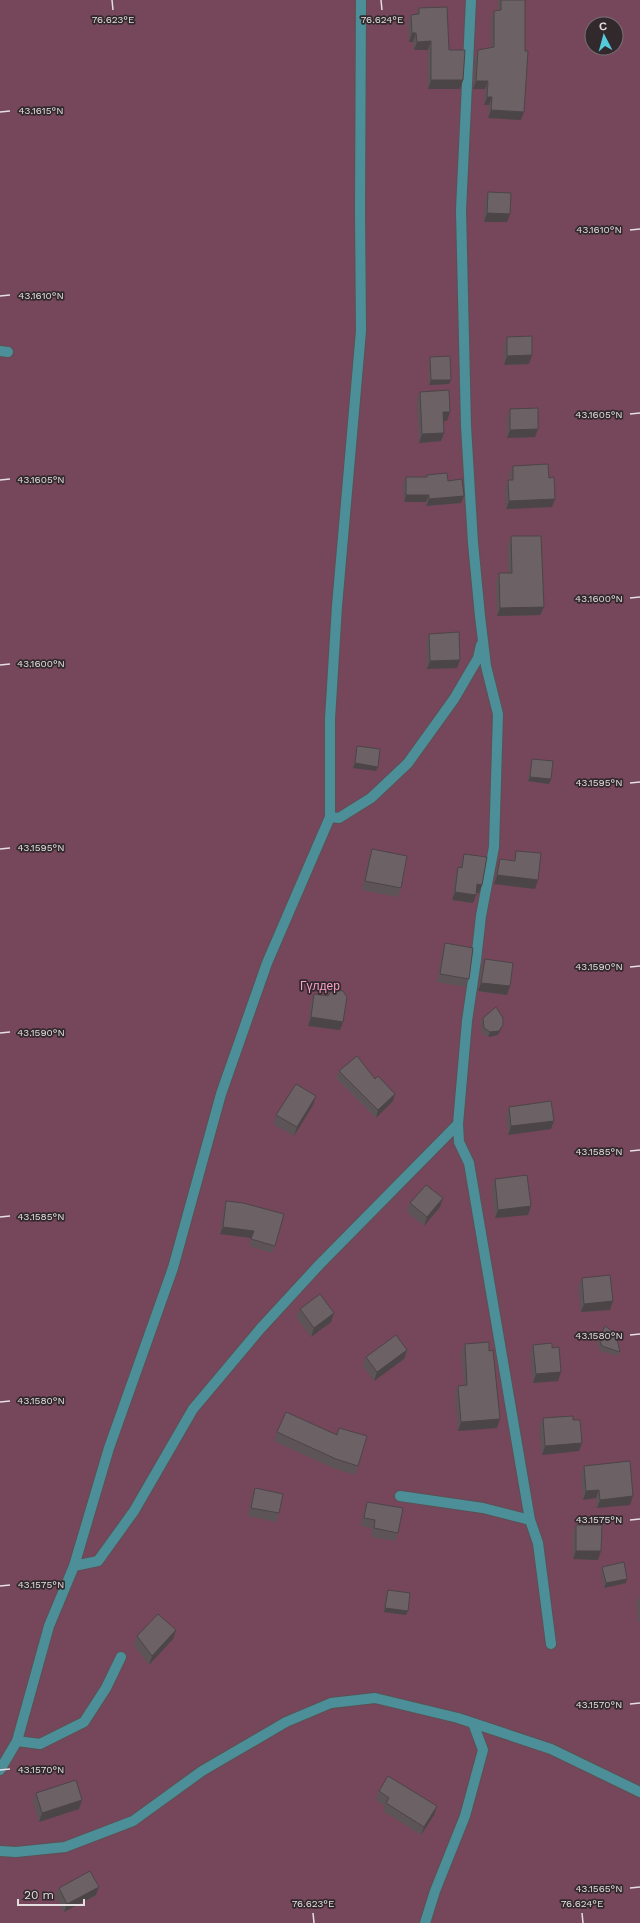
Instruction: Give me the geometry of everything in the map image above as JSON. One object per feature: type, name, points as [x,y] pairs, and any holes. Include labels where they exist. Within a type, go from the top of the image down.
[{"type":"street","points":[[0,1770],[17,1741],[49,1626],[74,1566],[109,1448],[172,1268],[221,1094],[267,963],[330,817],[330,719],[336,613],[361,331],[361,0]]},
{"type":"street","points":[[471,0],[461,210],[463,329],[473,544],[486,666],[498,714],[494,848],[481,916],[467,1021],[458,1124],[459,1142],[469,1163],[530,1520],[538,1544],[552,1644]]},
{"type":"street","points":[[330,817],[340,818],[371,798],[408,763],[454,699],[478,658],[482,636]]},
{"type":"street","points":[[74,1566],[98,1561],[134,1511],[193,1409],[261,1328],[319,1265],[458,1124]]},
{"type":"street","points":[[400,1496],[483,1508],[530,1520]]},
{"type":"street","points":[[17,1741],[40,1744],[84,1722],[106,1688],[121,1657]]},
{"type":"street","points":[[0,1851],[16,1852],[65,1847],[133,1821],[202,1772],[286,1722],[331,1703],[375,1698],[473,1724],[551,1749],[640,1792]]},
{"type":"street","points":[[425,1923],[435,1891],[465,1816],[483,1750],[473,1724]]},
{"type":"green space","name":"Гүлдер","points":[[0,0],[640,0],[640,1923],[0,1923]]},
{"type":"building","points":[[501,0],[525,0],[525,51],[528,51],[524,112],[491,110],[492,97],[487,97],[488,81],[476,81],[478,50],[494,47],[494,11],[501,10]]},
{"type":"building","points":[[447,7],[449,50],[465,50],[463,80],[431,80],[431,41],[417,42],[416,33],[412,33],[411,15],[419,14],[419,8]]},
{"type":"building","points":[[488,192],[511,193],[510,214],[487,213]]},
{"type":"building","points":[[532,336],[532,355],[507,356],[507,337]]},
{"type":"building","points":[[450,356],[451,380],[431,380],[430,357]]},
{"type":"building","points":[[449,390],[450,412],[443,412],[444,433],[422,434],[420,392]]},
{"type":"building","points":[[538,408],[538,429],[510,430],[510,409]]},
{"type":"building","points":[[548,464],[549,478],[554,477],[555,499],[509,501],[508,480],[513,480],[513,466]]},
{"type":"building","points":[[447,473],[448,481],[462,479],[464,496],[429,499],[429,495],[406,495],[406,477],[427,477],[427,475]]},
{"type":"building","points":[[511,536],[541,536],[544,607],[500,608],[499,573],[512,573]]},
{"type":"building","points":[[459,632],[460,660],[430,661],[429,634]]},
{"type":"building","points":[[357,746],[380,749],[378,767],[355,763]]},
{"type":"building","points":[[532,759],[553,761],[551,779],[530,777]]},
{"type":"building","points":[[372,849],[407,856],[401,888],[365,881]]},
{"type":"building","points":[[516,851],[541,853],[538,880],[497,875],[500,859],[515,861]]},
{"type":"building","points":[[464,854],[487,857],[482,885],[477,884],[476,895],[455,892],[458,867],[462,868]]},
{"type":"building","points":[[445,943],[473,948],[469,979],[440,974]]},
{"type":"building","points":[[485,959],[513,963],[510,986],[481,983]]},
{"type":"building","points":[[331,991],[343,991],[347,997],[343,1022],[311,1017],[314,994],[328,996]]},
{"type":"building","points":[[496,1007],[503,1018],[503,1025],[499,1031],[490,1032],[484,1028],[483,1018]]},
{"type":"building","points":[[357,1056],[375,1079],[378,1076],[395,1094],[378,1110],[339,1071]]},
{"type":"building","points":[[296,1084],[316,1096],[297,1127],[276,1115]]},
{"type":"building","points":[[551,1101],[554,1121],[511,1126],[509,1107]]},
{"type":"building","points":[[527,1175],[531,1206],[498,1210],[495,1179]]},
{"type":"building","points":[[426,1185],[443,1198],[427,1217],[410,1203]]},
{"type":"building","points":[[226,1201],[243,1203],[284,1214],[275,1246],[251,1239],[254,1231],[223,1227]]},
{"type":"building","points":[[610,1275],[613,1301],[584,1304],[582,1278]]},
{"type":"building","points":[[320,1294],[334,1313],[314,1328],[300,1309]]},
{"type":"building","points":[[605,1326],[616,1334],[620,1352],[602,1346],[599,1339]]},
{"type":"building","points":[[396,1335],[407,1350],[377,1372],[366,1357]]},
{"type":"building","points":[[489,1342],[489,1351],[493,1350],[500,1419],[461,1422],[458,1386],[467,1385],[465,1344]]},
{"type":"building","points":[[552,1343],[552,1348],[559,1347],[561,1372],[536,1374],[533,1345]]},
{"type":"building","points":[[286,1412],[337,1435],[339,1428],[367,1436],[358,1466],[336,1459],[277,1432]]},
{"type":"building","points":[[573,1416],[573,1420],[580,1420],[582,1443],[545,1446],[543,1418]]},
{"type":"building","points":[[630,1461],[633,1496],[600,1500],[599,1490],[586,1491],[584,1466]]},
{"type":"building","points":[[255,1488],[283,1494],[279,1513],[251,1508]]},
{"type":"building","points":[[367,1502],[403,1508],[398,1533],[374,1528],[375,1520],[364,1518]]},
{"type":"building","points":[[576,1525],[602,1525],[601,1551],[576,1551]]},
{"type":"building","points":[[624,1562],[627,1579],[606,1583],[602,1567]]},
{"type":"building","points":[[388,1590],[410,1593],[408,1611],[385,1608]]},
{"type":"building","points":[[158,1614],[176,1630],[152,1656],[137,1636]]},
{"type":"building","points":[[388,1776],[437,1806],[424,1827],[386,1803],[389,1798],[379,1791]]},
{"type":"building","points":[[76,1780],[82,1800],[42,1813],[36,1793]]},
{"type":"building","points":[[90,1871],[99,1887],[67,1904],[59,1888]]}]
